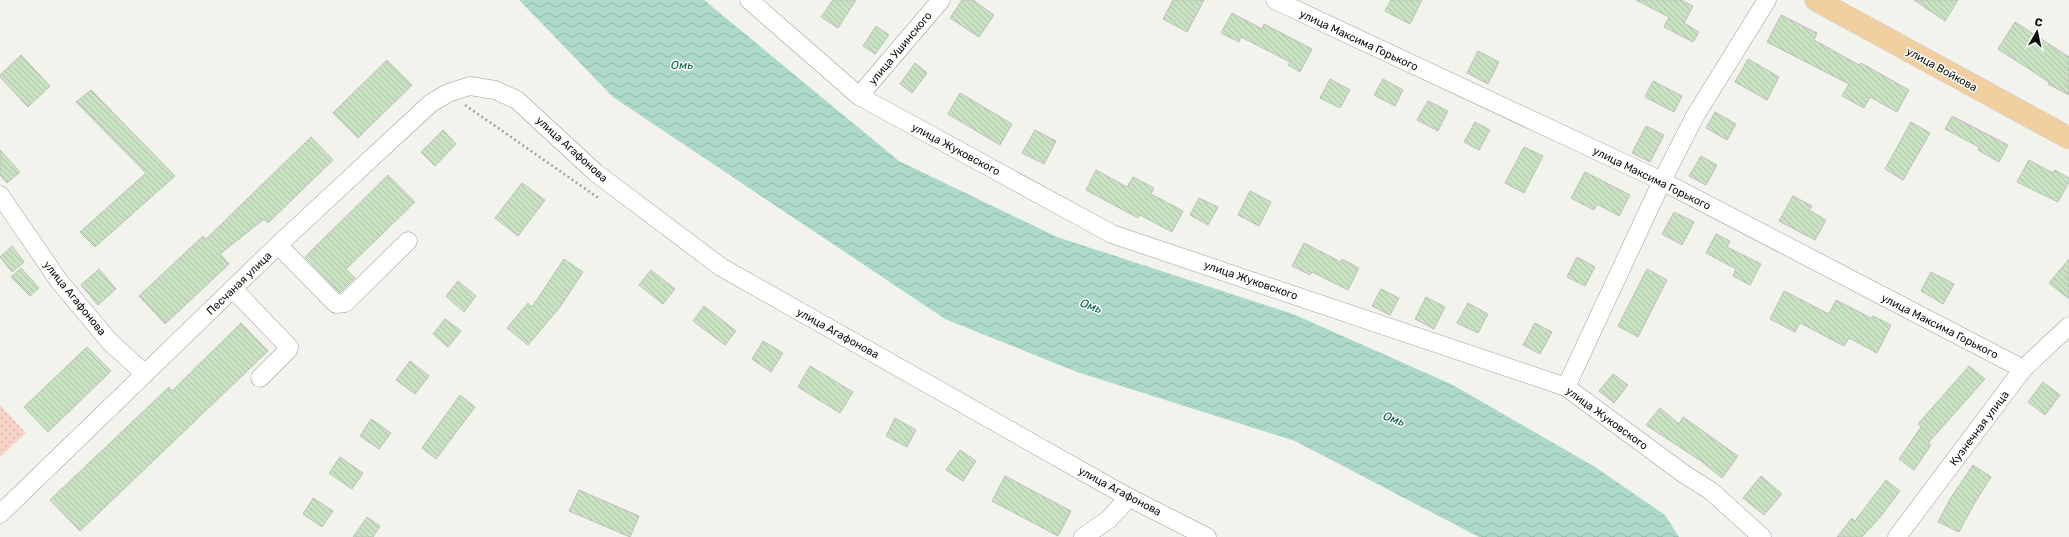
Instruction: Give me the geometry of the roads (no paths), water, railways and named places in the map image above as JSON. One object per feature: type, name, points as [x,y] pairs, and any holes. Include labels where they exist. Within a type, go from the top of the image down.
[{"type":"main road","name":"улица Войкова","points":[[1816,0],[2069,138]]},
{"type":"street","name":"улица Жуковского","points":[[749,0],[859,96],[1112,234],[1566,387],[1684,474],[1711,491],[1762,537]]},
{"type":"street","name":"улица Ушинского","points":[[859,96],[941,0]]},
{"type":"street","name":"улица Максима Горького","points":[[1275,0],[1662,182],[2023,369]]},
{"type":"street","points":[[1566,387],[1662,182],[1695,116],[1767,0]]},
{"type":"street","name":"Песчаная улица","points":[[0,514],[278,245],[431,103],[448,93],[470,86],[495,90]]},
{"type":"street","name":"улица Агафонова","points":[[495,90],[517,100],[596,172],[721,267],[1124,500],[1207,537]]},
{"type":"street","name":"улица Агафонова","points":[[0,195],[58,281],[109,341],[145,374]]},
{"type":"street","points":[[278,245],[336,304],[340,305],[345,304],[408,241]]},
{"type":"street","points":[[233,288],[289,347],[288,350],[260,378]]},
{"type":"street","name":"Кузнечная улица","points":[[1897,537],[2023,369],[2069,326]]},
{"type":"street","points":[[1083,537],[1108,520],[1124,500]]},
{"type":"street","points":[[1107,537],[1124,500]]},
{"type":"water","name":"Омь","points":[[519,0],[704,0],[899,161],[1057,237],[1293,314],[1453,385],[1595,467],[1665,515],[1679,537],[1479,537],[1295,441],[1077,372],[945,319],[613,97]]}]
